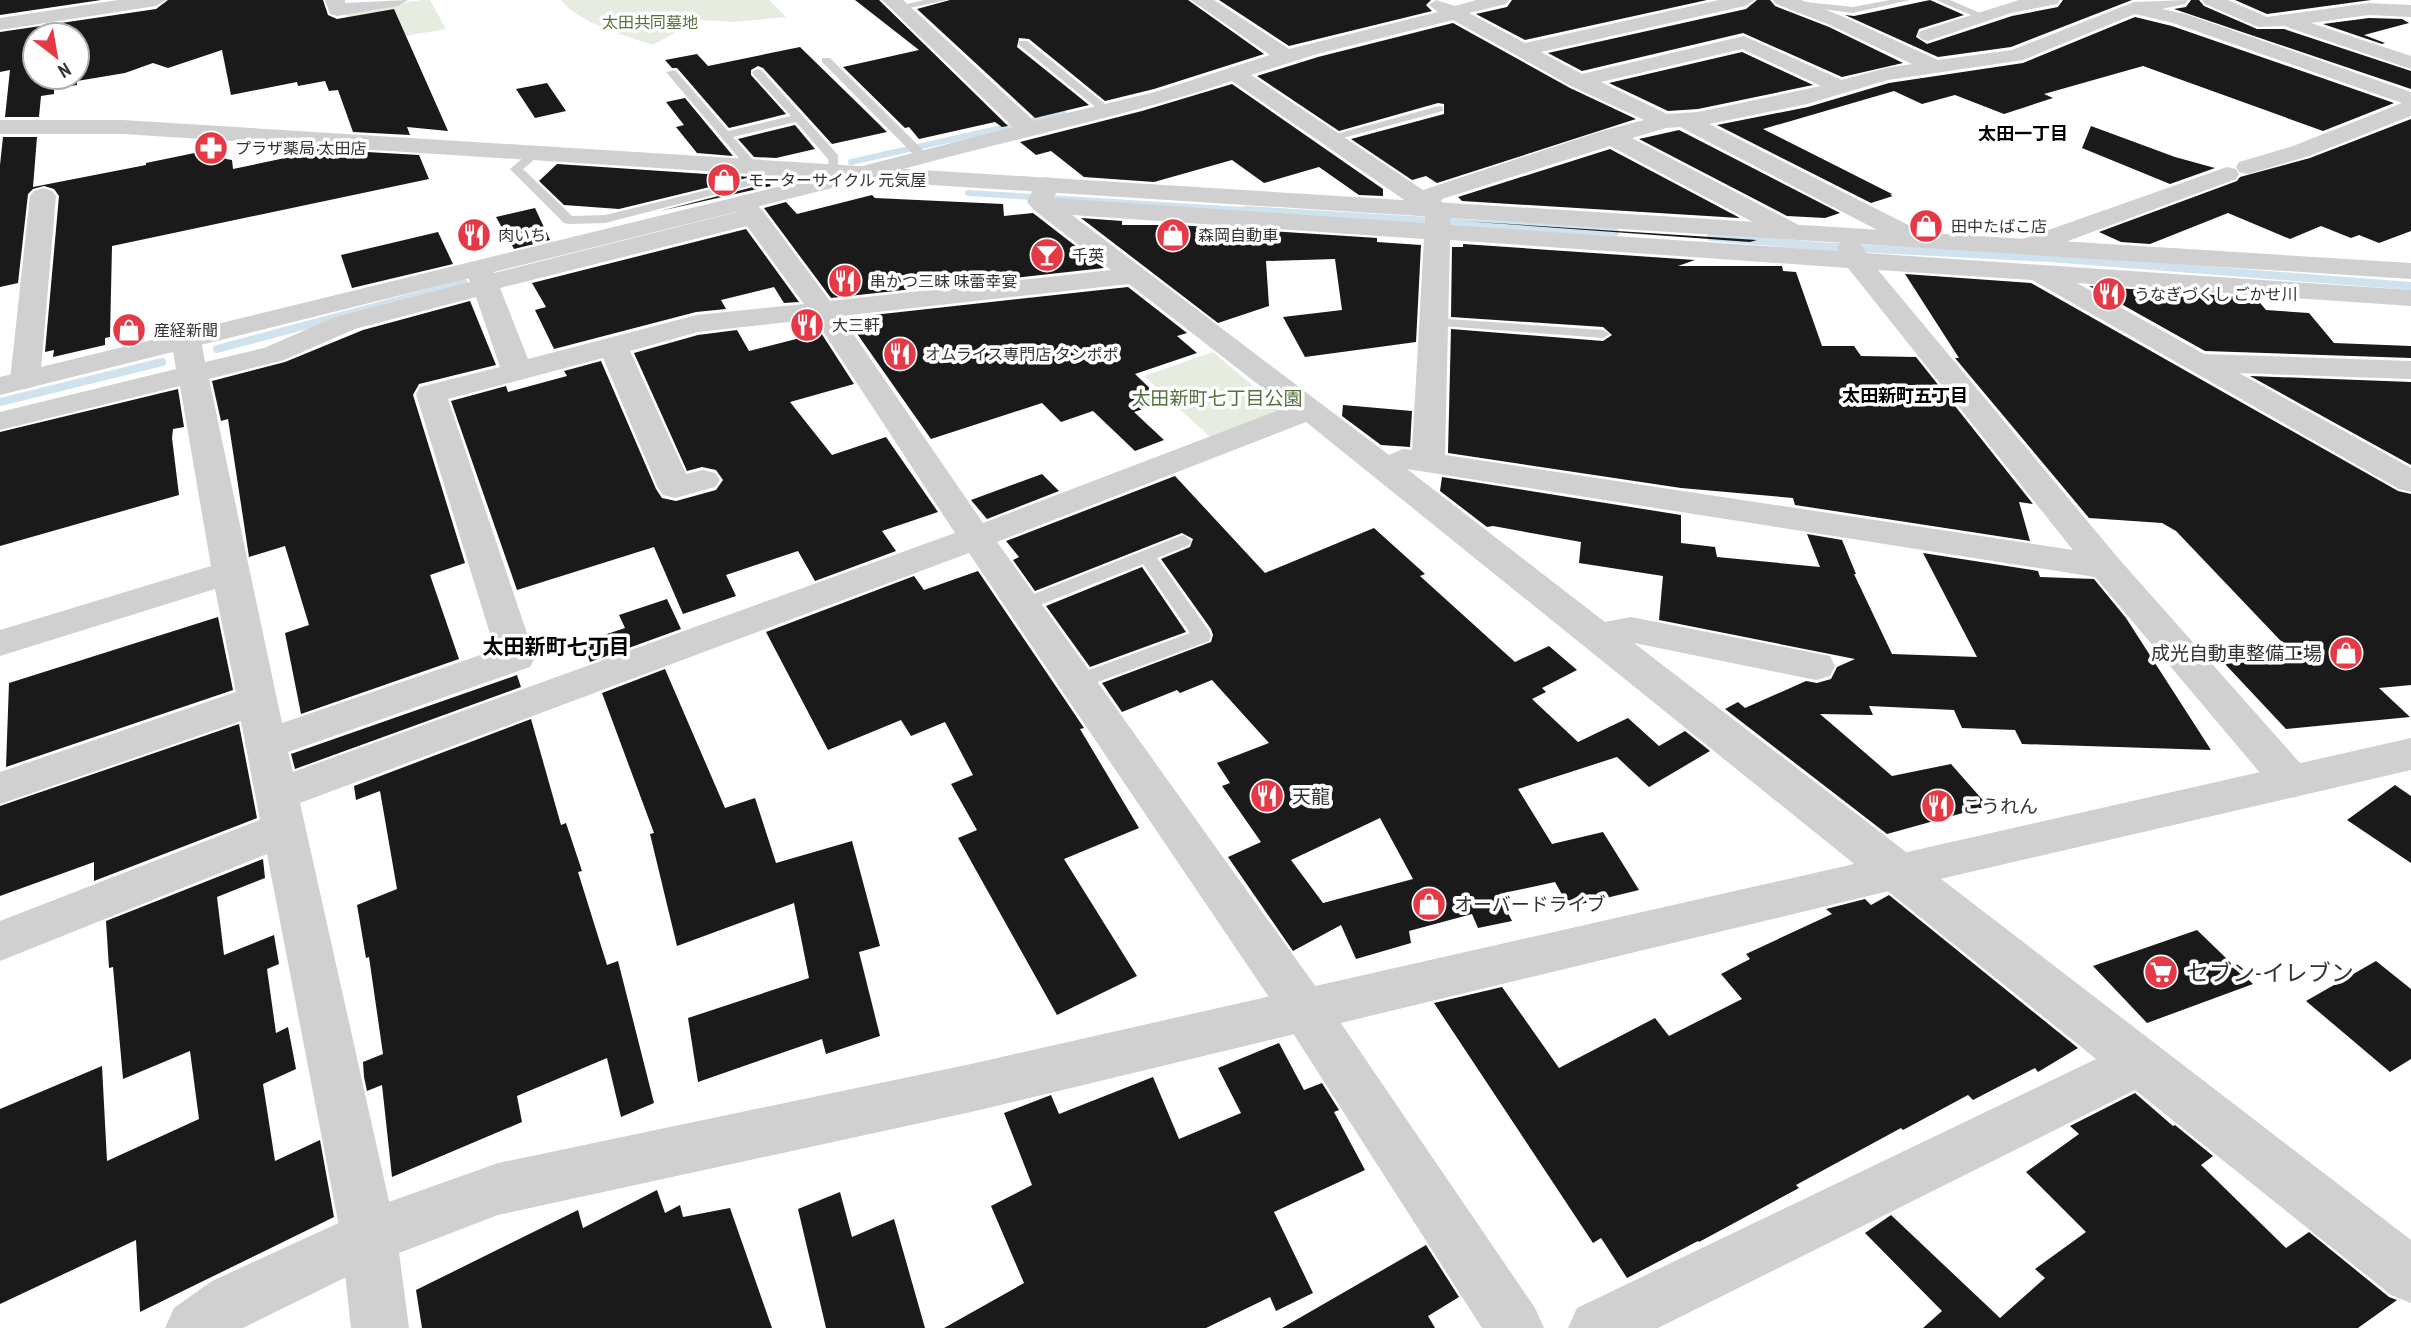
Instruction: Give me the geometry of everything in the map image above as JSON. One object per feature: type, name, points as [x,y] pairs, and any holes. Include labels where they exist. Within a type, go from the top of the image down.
[{"type":"street","points":[[0,24],[103,4],[156,0]]},
{"type":"street","points":[[335,0],[337,10],[398,0]]},
{"type":"street","points":[[1201,0],[1285,56]]},
{"type":"street","points":[[1429,0],[1579,81],[1675,121],[1913,238]]},
{"type":"street","points":[[0,421],[274,354],[345,323],[484,279],[749,210],[917,150],[1162,97],[1285,56],[1455,14],[1463,9],[1499,0]]},
{"type":"street","points":[[1522,50],[1745,0]]},
{"type":"street","points":[[1892,46],[1982,16],[2050,0]]},
{"type":"street","points":[[1428,462],[1434,322],[1433,194],[1610,136],[1807,97],[1886,74],[1993,60],[2037,50],[2134,8],[2178,0]]},
{"type":"street","points":[[2212,0],[2217,0],[2260,23]]},
{"type":"street","points":[[1787,1],[1933,66]]},
{"type":"street","points":[[2094,2],[2161,13],[2411,99]]},
{"type":"street","points":[[896,4],[1025,125]]},
{"type":"street","points":[[1630,5],[1728,46]]},
{"type":"street","points":[[2216,32],[2260,23],[2370,9],[2411,11]]},
{"type":"street","points":[[2287,21],[2411,63]]},
{"type":"street","points":[[1928,35],[1993,60]]},
{"type":"street","points":[[1579,81],[1744,42],[1840,87]]},
{"type":"street","points":[[1235,74],[1433,214]]},
{"type":"street","points":[[2026,254],[2238,170],[2301,151],[2411,108]]},
{"type":"street","points":[[0,127],[123,127],[847,173],[1043,196],[1433,214],[1507,224],[1850,246],[2026,254],[2213,270],[2411,298]]},
{"type":"street","points":[[1610,136],[1788,230],[1850,246],[1913,238],[2026,254],[2197,363],[2411,482]]},
{"type":"street","points":[[43,196],[12,383],[186,340],[484,279],[598,230],[749,210]]},
{"type":"street","points":[[1043,196],[1136,275],[1897,871],[2136,1063],[2411,1275]]},
{"type":"street","points":[[749,210],[822,309],[976,538],[1304,1009],[1515,1328]]},
{"type":"street","points":[[1670,234],[1788,230]]},
{"type":"street","points":[[1850,246],[2106,567],[2292,782]]},
{"type":"street","points":[[2213,270],[2411,271]]},
{"type":"street","points":[[267,744],[516,657],[431,394],[697,324],[1136,275]]},
{"type":"street","points":[[484,279],[517,371]]},
{"type":"street","points":[[186,340],[230,572],[369,1237],[380,1328]]},
{"type":"street","points":[[613,345],[675,488],[703,480]]},
{"type":"street","points":[[2197,363],[2411,370]]},
{"type":"street","points":[[0,941],[281,811],[1309,410]]},
{"type":"street","points":[[1367,454],[2106,567]]},
{"type":"street","points":[[0,643],[230,572]]},
{"type":"street","points":[[1597,636],[1631,630],[1816,666]]},
{"type":"street","points":[[0,788],[257,700]]},
{"type":"street","points":[[194,1328],[232,1301],[369,1237],[498,1189],[971,1088],[1897,871],[2411,754]]},
{"type":"street","points":[[1597,1328],[2136,1063]]},
{"type":"lane","points":[[896,4],[942,0]]},
{"type":"lane","points":[[1787,1],[1853,10],[1905,0]]},
{"type":"lane","points":[[1941,0],[1982,16]]},
{"type":"lane","points":[[1023,43],[1103,108]]},
{"type":"lane","points":[[826,60],[917,150]]},
{"type":"lane","points":[[671,72],[753,167]]},
{"type":"lane","points":[[757,72],[847,173]]},
{"type":"lane","points":[[1328,138],[1438,109]]},
{"type":"lane","points":[[725,135],[798,118]]},
{"type":"lane","points":[[536,153],[516,169],[569,220],[598,230],[806,170]]},
{"type":"lane","points":[[1434,322],[1603,334]]},
{"type":"lane","points":[[1023,605],[1183,541]]},
{"type":"lane","points":[[1077,682],[1202,636],[1146,555]]},
{"type":"green space","points":[[430,0],[446,29],[353,45],[346,12]]},
{"type":"green space","name":"太田共同墓地","points":[[561,0],[769,0],[786,17],[735,22],[697,20],[653,45],[591,22]]},
{"type":"green space","name":"太田新町七丁目公園","points":[[1213,352],[1283,411],[1211,438],[1144,376]]},
{"type":"building","points":[[0,0],[101,0],[0,15]]},
{"type":"building","points":[[168,0],[323,0],[328,15],[337,19],[394,9],[448,131],[407,127],[410,135],[353,132],[338,90],[329,91],[325,81],[298,86],[297,82],[231,95],[222,50],[168,68],[153,63],[125,73],[91,79],[91,21],[75,21],[156,9]]},
{"type":"building","points":[[855,0],[879,0],[1008,126],[1002,127],[995,122],[919,139],[909,127],[905,128],[843,67],[919,50]]},
{"type":"building","points":[[950,0],[1188,0],[1264,54],[1154,89],[1105,101],[1029,39],[1019,38],[1017,47],[1089,105],[1035,118],[917,9]]},
{"type":"building","points":[[1219,0],[1431,0],[1426,5],[1432,11],[1289,46]]},
{"type":"building","points":[[1512,0],[1707,0],[1525,40],[1476,14],[1507,7]]},
{"type":"building","points":[[1757,0],[1770,0],[1775,6],[1829,27],[1903,63],[1842,77],[1743,33],[1582,71],[1548,53],[1746,9]]},
{"type":"building","points":[[1930,0],[1964,15],[1919,29],[1916,37],[1927,44],[2012,16],[2058,7],[2063,0],[2132,0],[2011,47],[1938,57],[1845,15],[1854,16]]},
{"type":"building","points":[[2191,0],[2199,0],[2204,6],[2257,29],[2284,29],[2411,71],[2411,89],[2174,9],[2186,7]]},
{"type":"building","points":[[2235,0],[2371,0],[2267,14]]},
{"type":"building","points":[[2135,17],[2172,26],[2394,103],[2323,131],[2143,66],[2044,94],[2053,98],[2004,114],[1955,95],[1922,104],[1894,91],[1763,129],[1893,196],[1871,203],[1717,125],[1808,107],[1889,83],[2023,63]]},
{"type":"building","points":[[2369,18],[2402,19],[2409,23],[2364,35],[2385,43],[2382,44],[2323,24]]},
{"type":"building","points":[[1453,23],[1570,88],[1636,119],[1437,183],[1426,176],[1412,180],[1351,139],[1444,114],[1444,104],[1438,103],[1339,131],[1257,76],[1318,57]]},
{"type":"building","points":[[21,29],[21,91],[54,91],[54,94],[41,96],[39,117],[5,117],[10,70],[0,72],[0,32]]},
{"type":"building","points":[[800,47],[887,132],[832,144],[763,68],[758,66],[751,70],[751,75],[786,114],[729,128],[677,68],[672,68],[665,60],[697,54],[708,66]]},
{"type":"building","points":[[1742,52],[1813,85],[1698,109],[1668,111],[1609,83]]},
{"type":"building","points":[[547,83],[566,111],[535,118],[516,89]]},
{"type":"building","points":[[1232,84],[1383,189],[1383,196],[1359,195],[1319,167],[1264,183],[1232,160],[1154,182],[1084,177],[1051,151],[1036,155],[1020,142],[1142,111]]},
{"type":"building","points":[[685,98],[733,156],[697,153],[676,127],[684,125],[666,102]]},
{"type":"building","points":[[2411,119],[2411,231],[2379,243],[2359,235],[2351,238],[2321,226],[2290,239],[2228,213],[2150,244],[2121,242],[2099,232],[2237,181],[2240,177],[2310,158]]},
{"type":"building","points":[[795,125],[815,149],[776,158],[754,157],[738,139]]},
{"type":"building","points":[[2091,126],[2175,157],[2215,168],[2170,184],[2082,148]]},
{"type":"building","points":[[1679,130],[1840,213],[1825,218],[1787,216],[1639,139]]},
{"type":"building","points":[[3,137],[37,137],[33,187],[214,149],[226,159],[232,160],[233,169],[309,153],[315,149],[419,155],[429,179],[112,246],[110,337],[105,338],[105,345],[53,357],[54,350],[45,352],[59,196],[54,189],[44,186],[33,189],[28,194],[18,283],[0,287],[0,165]]},
{"type":"building","points":[[1610,149],[1740,218],[1462,201],[1458,197]]},
{"type":"building","points":[[557,164],[751,177],[619,209],[564,205],[539,181]]},
{"type":"building","points":[[769,183],[771,186],[660,211]]},
{"type":"building","points":[[872,195],[875,198],[1003,204],[1004,216],[1033,213],[1104,268],[831,298],[764,208],[786,202],[797,214]]},
{"type":"building","points":[[535,208],[550,240],[514,249],[496,217]]},
{"type":"building","points":[[1081,218],[1122,221],[1122,225],[1177,225],[1377,238],[1377,242],[1421,245],[1416,342],[1305,357],[1283,317],[1342,310],[1335,259],[1266,261],[1269,306],[1218,323]]},
{"type":"building","points":[[1463,221],[1757,240],[1750,242]]},
{"type":"building","points":[[746,229],[799,302],[784,303],[774,287],[721,300],[726,309],[696,312],[554,349],[535,310],[546,307],[532,283]]},
{"type":"building","points":[[438,232],[453,264],[352,288],[341,255]]},
{"type":"building","points":[[1463,244],[1695,260],[1678,266],[1782,266],[1783,271],[1796,272],[1822,346],[1854,346],[1861,356],[1916,357],[2033,504],[2019,502],[2030,541],[1795,505],[1793,498],[1681,488],[1448,453],[1451,329],[1603,341],[1612,335],[1603,327],[1451,317],[1452,247],[1463,247]]},
{"type":"building","points":[[1905,274],[2031,283],[2398,491],[2411,494],[2411,685],[2379,688],[2410,717],[2286,729],[2225,664],[2296,657],[2176,531],[2162,523],[2089,518],[1955,358],[1959,358]]},
{"type":"building","points":[[2089,286],[2256,298],[2266,310],[2309,313],[2334,343],[2411,346],[2411,358],[2205,351]]},
{"type":"building","points":[[1128,287],[1187,333],[1177,336],[1197,353],[1135,374],[1164,402],[1134,412],[1164,440],[1135,451],[1093,411],[1061,422],[1042,403],[931,439],[846,318]]},
{"type":"building","points":[[470,301],[496,365],[419,384],[413,395],[465,563],[430,575],[459,659],[301,714],[285,633],[309,625],[285,546],[249,557],[228,419],[221,421],[212,381],[285,362],[363,330]]},
{"type":"building","points":[[814,322],[854,384],[790,402],[832,455],[886,437],[938,512],[882,531],[896,551],[815,581],[798,551],[726,575],[736,596],[683,614],[654,547],[517,590],[451,401],[506,386],[508,392],[567,376],[564,371],[601,361],[656,489],[662,498],[676,501],[716,490],[723,480],[716,470],[702,467],[687,471],[634,353],[698,335],[737,330],[749,351],[804,337],[796,324]]},
{"type":"building","points":[[2250,376],[2411,382],[2411,465]]},
{"type":"building","points":[[178,389],[184,427],[173,429],[172,438],[179,495],[0,546],[0,432]]},
{"type":"building","points":[[1343,405],[1412,411],[1410,447],[1381,445],[1342,416]]},
{"type":"building","points":[[1042,474],[1059,491],[987,519],[971,500]]},
{"type":"building","points":[[1175,476],[1265,573],[1374,528],[1425,574],[1420,576],[1515,662],[1549,646],[1577,670],[1542,688],[1546,692],[1532,699],[1578,742],[1628,718],[1659,746],[1685,731],[1710,751],[1649,787],[1617,757],[1518,789],[1552,844],[1603,832],[1639,890],[1569,907],[1555,882],[1499,894],[1512,921],[1478,928],[1472,914],[1409,931],[1411,943],[1356,959],[1341,925],[1293,951],[1228,857],[1261,842],[1222,786],[1230,783],[1217,763],[1269,743],[1212,680],[1180,693],[1177,690],[1122,712],[1102,683],[1211,642],[1211,629],[1161,559],[1190,547],[1193,539],[1182,533],[1035,591],[1013,560],[1019,557],[1006,541]],"holes":[[[1380,818],[1413,879],[1323,903],[1291,860]]]},
{"type":"building","points":[[1442,477],[1681,515],[1681,543],[1715,547],[1717,557],[1820,567],[1807,534],[1842,540],[1854,574],[1892,654],[1977,657],[1923,553],[2038,571],[2040,577],[2094,579],[2126,618],[2211,750],[2022,744],[2015,730],[1962,728],[1954,710],[1869,706],[1873,715],[1820,714],[1892,776],[1951,764],[1988,806],[1887,834],[1725,709],[1738,702],[1745,708],[1806,681],[1817,683],[1831,679],[1837,667],[1855,659],[1659,620],[1663,576],[1579,563],[1581,542],[1487,527],[1440,491]]},
{"type":"building","points":[[1142,567],[1186,632],[1090,667],[1046,606]]},
{"type":"building","points":[[978,571],[1084,728],[1080,729],[1139,828],[1064,859],[1137,976],[1057,1015],[958,838],[977,830],[951,784],[973,775],[945,722],[911,736],[901,720],[828,750],[766,632],[914,576],[924,590]]},
{"type":"building","points":[[667,599],[681,629],[590,662],[583,642],[625,628],[619,615]]},
{"type":"building","points":[[218,617],[233,690],[6,767],[9,683]]},
{"type":"building","points":[[665,669],[725,808],[755,798],[776,863],[852,841],[880,946],[859,952],[880,1036],[826,1054],[822,1039],[698,1082],[688,1018],[809,978],[794,903],[677,946],[650,834],[654,833],[602,693]]},
{"type":"building","points":[[517,675],[521,687],[295,769],[291,754]]},
{"type":"building","points":[[531,719],[561,825],[566,823],[582,871],[578,872],[607,965],[618,961],[654,1103],[621,1117],[607,1058],[517,1096],[522,1122],[392,1177],[382,1085],[367,1091],[364,1077],[363,1062],[383,1054],[369,957],[366,958],[357,905],[397,889],[380,791],[356,800],[354,786]]},
{"type":"building","points":[[239,724],[257,818],[94,881],[94,862],[0,896],[0,806]]},
{"type":"building","points":[[2395,785],[2411,796],[2411,863],[2347,820]]},
{"type":"building","points":[[263,859],[265,878],[217,897],[224,955],[274,935],[279,964],[267,969],[276,1033],[288,1027],[296,1069],[263,1084],[275,1161],[320,1140],[334,1217],[140,1312],[136,1240],[0,1304],[0,1109],[102,1066],[107,1161],[199,1119],[190,1051],[123,1079],[106,921]]},
{"type":"building","points":[[1889,895],[2078,1048],[2038,1072],[2035,1068],[1973,1100],[1968,1095],[1903,1130],[1901,1128],[1796,1185],[1799,1188],[1627,1278],[1601,1238],[1593,1243],[1434,1003],[1502,987],[1559,1068],[1655,1018],[1669,1036],[1742,999],[1721,974],[1750,959],[1746,954],[1832,914],[1826,909],[1865,899],[1871,905]]},
{"type":"building","points":[[2197,930],[2253,984],[2147,1023],[2093,966]]},
{"type":"building","points":[[2376,961],[2411,989],[2411,1059],[2390,1072],[2306,1001]]},
{"type":"building","points":[[1279,1043],[1304,1090],[1322,1083],[1339,1110],[1334,1112],[1365,1170],[1274,1212],[1313,1293],[1276,1311],[1270,1297],[1206,1328],[944,1328],[1024,1283],[991,1206],[1032,1185],[1004,1113],[1051,1095],[1059,1114],[1153,1077],[1179,1139],[1241,1113],[1218,1068]]},
{"type":"building","points":[[2135,1093],[2213,1156],[2201,1165],[2286,1248],[2309,1232],[2389,1297],[2397,1300],[2358,1328],[1923,1328],[1942,1311],[1865,1233],[1891,1215],[2000,1318],[2045,1278],[2035,1269],[2086,1232],[2026,1172],[2079,1134],[2070,1126]]},
{"type":"building","points":[[657,1190],[665,1213],[680,1205],[683,1217],[730,1208],[772,1328],[422,1328],[416,1290],[578,1210],[583,1228]]},
{"type":"building","points":[[840,1192],[852,1237],[894,1219],[925,1328],[826,1328],[798,1209]]},
{"type":"building","points":[[1426,1245],[1459,1297],[1428,1316],[1435,1328],[1282,1328]]},
{"type":"waterway","points":[[851,162],[1064,114]]},
{"type":"waterway","points":[[968,193],[1275,212]]},
{"type":"waterway","points":[[1246,210],[1615,232]]},
{"type":"waterway","points":[[1711,237],[1818,246],[2050,258],[2411,286]]},
{"type":"waterway","points":[[217,349],[464,283]]},
{"type":"waterway","points":[[0,402],[162,362]]},
{"type":"place","name":"プラザ薬局 太田店","points":[[211,148]]},
{"type":"place","name":"モーターサイクル 元気屋","points":[[724,180]]},
{"type":"place","name":"田中たばこ店","points":[[1926,226]]},
{"type":"place","name":"肉いち","points":[[474,235]]},
{"type":"place","name":"森岡自動車","points":[[1173,235]]},
{"type":"place","name":"千英","points":[[1047,255]]},
{"type":"place","name":"串かつ三昧 味蕾幸宴","points":[[845,281]]},
{"type":"place","name":"うなぎづくし ごかせ川","points":[[2109,294]]},
{"type":"place","name":"大三軒","points":[[807,325]]},
{"type":"place","name":"産経新聞","points":[[129,330]]},
{"type":"place","name":"オムライス専門店 タンポポ","points":[[900,354]]},
{"type":"place","name":"成光自動車整備工場","points":[[2346,653]]},
{"type":"place","name":"天龍","points":[[1267,796]]},
{"type":"place","name":"こうれん","points":[[1938,806]]},
{"type":"place","name":"オーバードライブ","points":[[1429,904]]},
{"type":"place","name":"セブン-イレブン","points":[[2161,972]]},
{"type":"district","name":"太田一丁目","points":[[2023,133]]},
{"type":"district","name":"太田新町五丁目","points":[[1905,395]]},
{"type":"district","name":"太田新町七丁目","points":[[556,646]]}]
